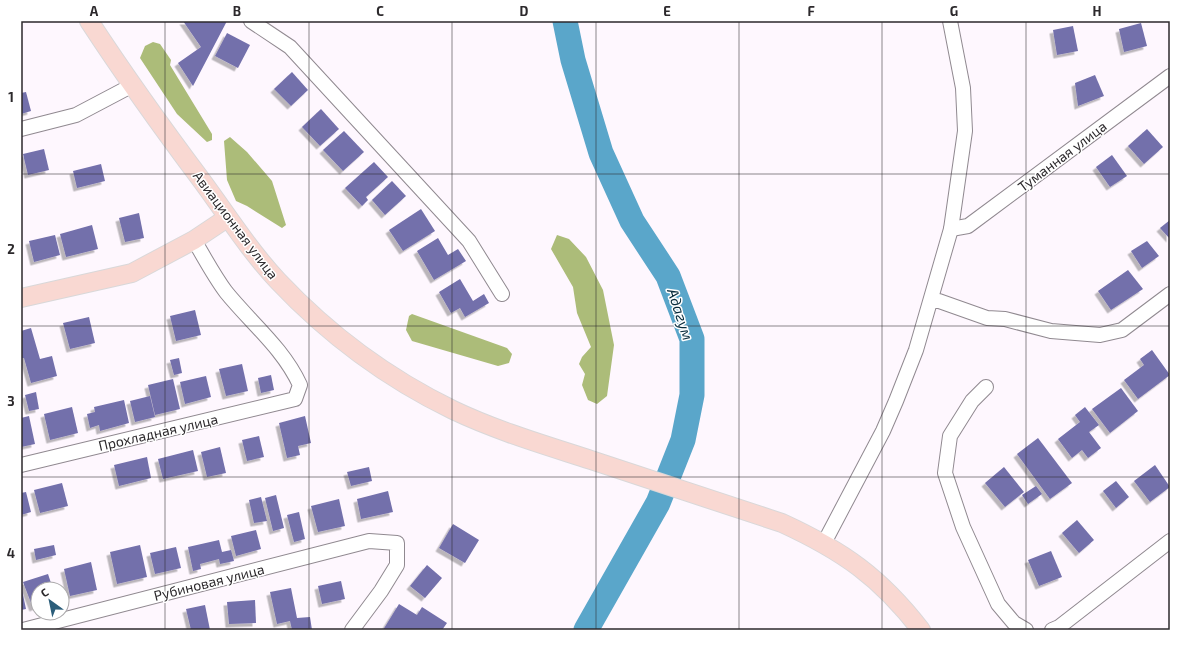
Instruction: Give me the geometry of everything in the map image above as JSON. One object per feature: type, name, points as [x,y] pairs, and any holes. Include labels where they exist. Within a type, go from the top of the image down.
[{"type":"main road","name":"Авиационная улица","points":[[89,21],[131,86],[205,185],[227,218],[277,279],[315,317],[363,357],[409,386],[453,410],[553,448],[782,523],[824,543],[848,557],[879,582],[904,608],[921,630]]},
{"type":"main road","points":[[21,298],[132,273],[194,240],[227,218]]},
{"type":"street","points":[[251,21],[290,47],[469,241],[502,294]]},
{"type":"street","points":[[824,543],[891,413],[916,350],[950,229],[965,131],[964,88],[950,21]]},
{"type":"street","name":"Туманная улица","points":[[950,229],[968,226],[1170,76]]},
{"type":"street","points":[[21,129],[76,115],[131,86]]},
{"type":"street","name":"Прохладная улица","points":[[21,465],[295,399],[300,385],[293,370],[260,329],[226,291],[194,240]]},
{"type":"street","points":[[931,301],[939,301],[987,318],[1005,320],[1051,331],[1100,335],[1122,330],[1170,294]]},
{"type":"street","points":[[986,387],[972,401],[950,436],[945,473],[963,527],[998,604],[1014,623],[1026,630]]},
{"type":"street","name":"Рубиновая улица","points":[[22,630],[370,541],[397,542],[397,565],[382,591],[352,630]]},
{"type":"street","points":[[1052,630],[1059,627],[1170,541]]},
{"type":"green space","points":[[153,42],[160,44],[171,60],[170,65],[212,134],[212,140],[207,142],[177,114],[140,58],[145,46]]},
{"type":"green space","points":[[230,137],[247,152],[272,181],[286,225],[282,228],[247,206],[236,201],[227,180],[224,141]]},
{"type":"green space","points":[[557,235],[569,239],[586,257],[603,290],[614,345],[607,396],[597,404],[588,400],[582,385],[585,374],[579,364],[582,357],[591,347],[577,313],[573,287],[551,249]]},
{"type":"green space","points":[[412,314],[507,348],[512,354],[509,363],[498,366],[412,341],[406,330],[409,316]]},
{"type":"building","points":[[183,21],[227,21],[193,86],[178,63],[201,47]]},
{"type":"building","points":[[1141,23],[1147,46],[1124,52],[1119,29]]},
{"type":"building","points":[[1073,26],[1078,51],[1057,55],[1053,30]]},
{"type":"building","points":[[227,33],[250,45],[238,68],[215,56]]},
{"type":"building","points":[[292,72],[308,90],[291,106],[274,89]]},
{"type":"building","points":[[1095,75],[1104,96],[1078,106],[1075,83]]},
{"type":"building","points":[[26,92],[31,111],[21,114],[21,93]]},
{"type":"building","points":[[321,109],[339,129],[320,146],[302,127]]},
{"type":"building","points":[[1147,129],[1163,147],[1144,164],[1128,146]]},
{"type":"building","points":[[344,131],[364,152],[343,171],[323,150]]},
{"type":"building","points":[[44,149],[49,170],[28,175],[23,154]]},
{"type":"building","points":[[1112,155],[1127,176],[1110,187],[1096,167]]},
{"type":"building","points":[[374,162],[388,177],[366,197],[368,200],[362,206],[345,188]]},
{"type":"building","points":[[101,164],[105,181],[77,188],[73,171]]},
{"type":"building","points":[[392,181],[406,196],[385,215],[372,200]]},
{"type":"building","points":[[421,209],[435,231],[403,251],[389,230]]},
{"type":"building","points":[[139,213],[144,238],[125,242],[119,218]]},
{"type":"building","points":[[1170,220],[1170,239],[1160,228]]},
{"type":"building","points":[[92,225],[98,249],[66,257],[60,234]]},
{"type":"building","points":[[55,235],[60,255],[34,262],[29,241]]},
{"type":"building","points":[[438,238],[448,255],[458,249],[466,261],[434,280],[417,251]]},
{"type":"building","points":[[1147,241],[1159,256],[1142,268],[1131,251]]},
{"type":"building","points":[[1128,270],[1143,289],[1111,310],[1098,291]]},
{"type":"building","points":[[460,279],[473,301],[484,294],[489,303],[465,317],[460,308],[451,313],[439,292]]},
{"type":"building","points":[[195,310],[201,335],[176,341],[170,316]]},
{"type":"building","points":[[89,317],[95,343],[70,349],[63,323]]},
{"type":"building","points":[[31,328],[40,359],[52,356],[57,376],[31,383],[24,358],[21,358],[21,331]]},
{"type":"building","points":[[1152,350],[1170,375],[1138,399],[1124,380],[1144,365],[1140,359]]},
{"type":"building","points":[[179,358],[182,373],[174,375],[170,360]]},
{"type":"building","points":[[242,364],[248,391],[226,396],[219,369]]},
{"type":"building","points":[[271,375],[274,390],[261,393],[258,378]]},
{"type":"building","points":[[206,376],[211,397],[185,404],[180,382]]},
{"type":"building","points":[[173,379],[180,409],[155,415],[148,385]]},
{"type":"building","points":[[1121,388],[1138,411],[1110,433],[1092,409]]},
{"type":"building","points":[[36,392],[39,409],[29,411],[25,395]]},
{"type":"building","points":[[150,396],[155,417],[135,422],[130,401]]},
{"type":"building","points":[[124,400],[129,423],[100,431],[99,425],[90,428],[87,414],[95,412],[94,407]]},
{"type":"building","points":[[72,407],[78,433],[50,440],[44,414]]},
{"type":"building","points":[[1085,407],[1099,425],[1089,432],[1101,448],[1088,458],[1082,450],[1072,458],[1058,439],[1080,422],[1075,415]]},
{"type":"building","points":[[29,416],[35,444],[21,447],[21,418]]},
{"type":"building","points":[[305,416],[311,443],[298,446],[300,455],[287,458],[279,423]]},
{"type":"building","points":[[259,436],[264,457],[247,461],[242,440]]},
{"type":"building","points":[[1038,438],[1072,483],[1050,499],[1017,454]]},
{"type":"building","points":[[220,447],[226,473],[207,477],[201,452]]},
{"type":"building","points":[[193,450],[198,471],[163,479],[158,459]]},
{"type":"building","points":[[147,457],[151,478],[119,486],[114,465]]},
{"type":"building","points":[[1155,465],[1170,487],[1150,502],[1134,481]]},
{"type":"building","points":[[369,467],[372,481],[351,486],[347,472]]},
{"type":"building","points":[[1004,467],[1024,492],[1005,507],[985,483]]},
{"type":"building","points":[[1116,481],[1129,497],[1116,508],[1103,491]]},
{"type":"building","points":[[62,483],[68,506],[40,513],[34,490]]},
{"type":"building","points":[[1036,486],[1042,494],[1028,504],[1022,495]]},
{"type":"building","points":[[388,491],[393,512],[361,519],[357,499]]},
{"type":"building","points":[[26,492],[31,512],[21,515],[21,493]]},
{"type":"building","points":[[276,495],[284,528],[273,531],[265,498]]},
{"type":"building","points":[[261,497],[267,521],[254,523],[249,500]]},
{"type":"building","points":[[339,499],[345,526],[318,532],[311,506]]},
{"type":"building","points":[[299,512],[305,539],[294,542],[287,515]]},
{"type":"building","points":[[1077,520],[1094,540],[1079,553],[1062,533]]},
{"type":"building","points":[[453,524],[479,540],[465,563],[439,548]]},
{"type":"building","points":[[256,530],[261,549],[236,556],[231,536]]},
{"type":"building","points":[[219,540],[222,552],[231,550],[234,561],[220,564],[219,559],[200,564],[201,569],[193,571],[188,547]]},
{"type":"building","points":[[54,545],[56,555],[36,560],[34,549]]},
{"type":"building","points":[[140,545],[147,577],[117,584],[110,552]]},
{"type":"building","points":[[176,547],[181,568],[155,574],[150,553]]},
{"type":"building","points":[[1051,551],[1062,577],[1039,586],[1028,560]]},
{"type":"building","points":[[91,562],[97,590],[70,596],[70,581],[67,581],[64,569]]},
{"type":"building","points":[[427,565],[442,578],[425,598],[410,586]]},
{"type":"building","points":[[48,574],[50,581],[30,581],[30,600],[23,582]]},
{"type":"building","points":[[341,581],[345,599],[322,604],[318,586]]},
{"type":"building","points":[[291,588],[297,618],[310,617],[312,630],[292,630],[290,621],[277,624],[270,592]]},
{"type":"building","points":[[22,590],[26,609],[21,610],[21,591]]},
{"type":"building","points":[[255,600],[256,623],[229,624],[227,602]]},
{"type":"building","points":[[399,604],[417,615],[422,607],[447,623],[442,630],[383,630]]},
{"type":"building","points":[[205,605],[210,630],[191,630],[186,609]]},
{"type":"waterway","name":"Адагум","points":[[565,21],[573,60],[601,153],[632,221],[668,276],[692,339],[692,395],[683,440],[658,503],[586,630]]}]
